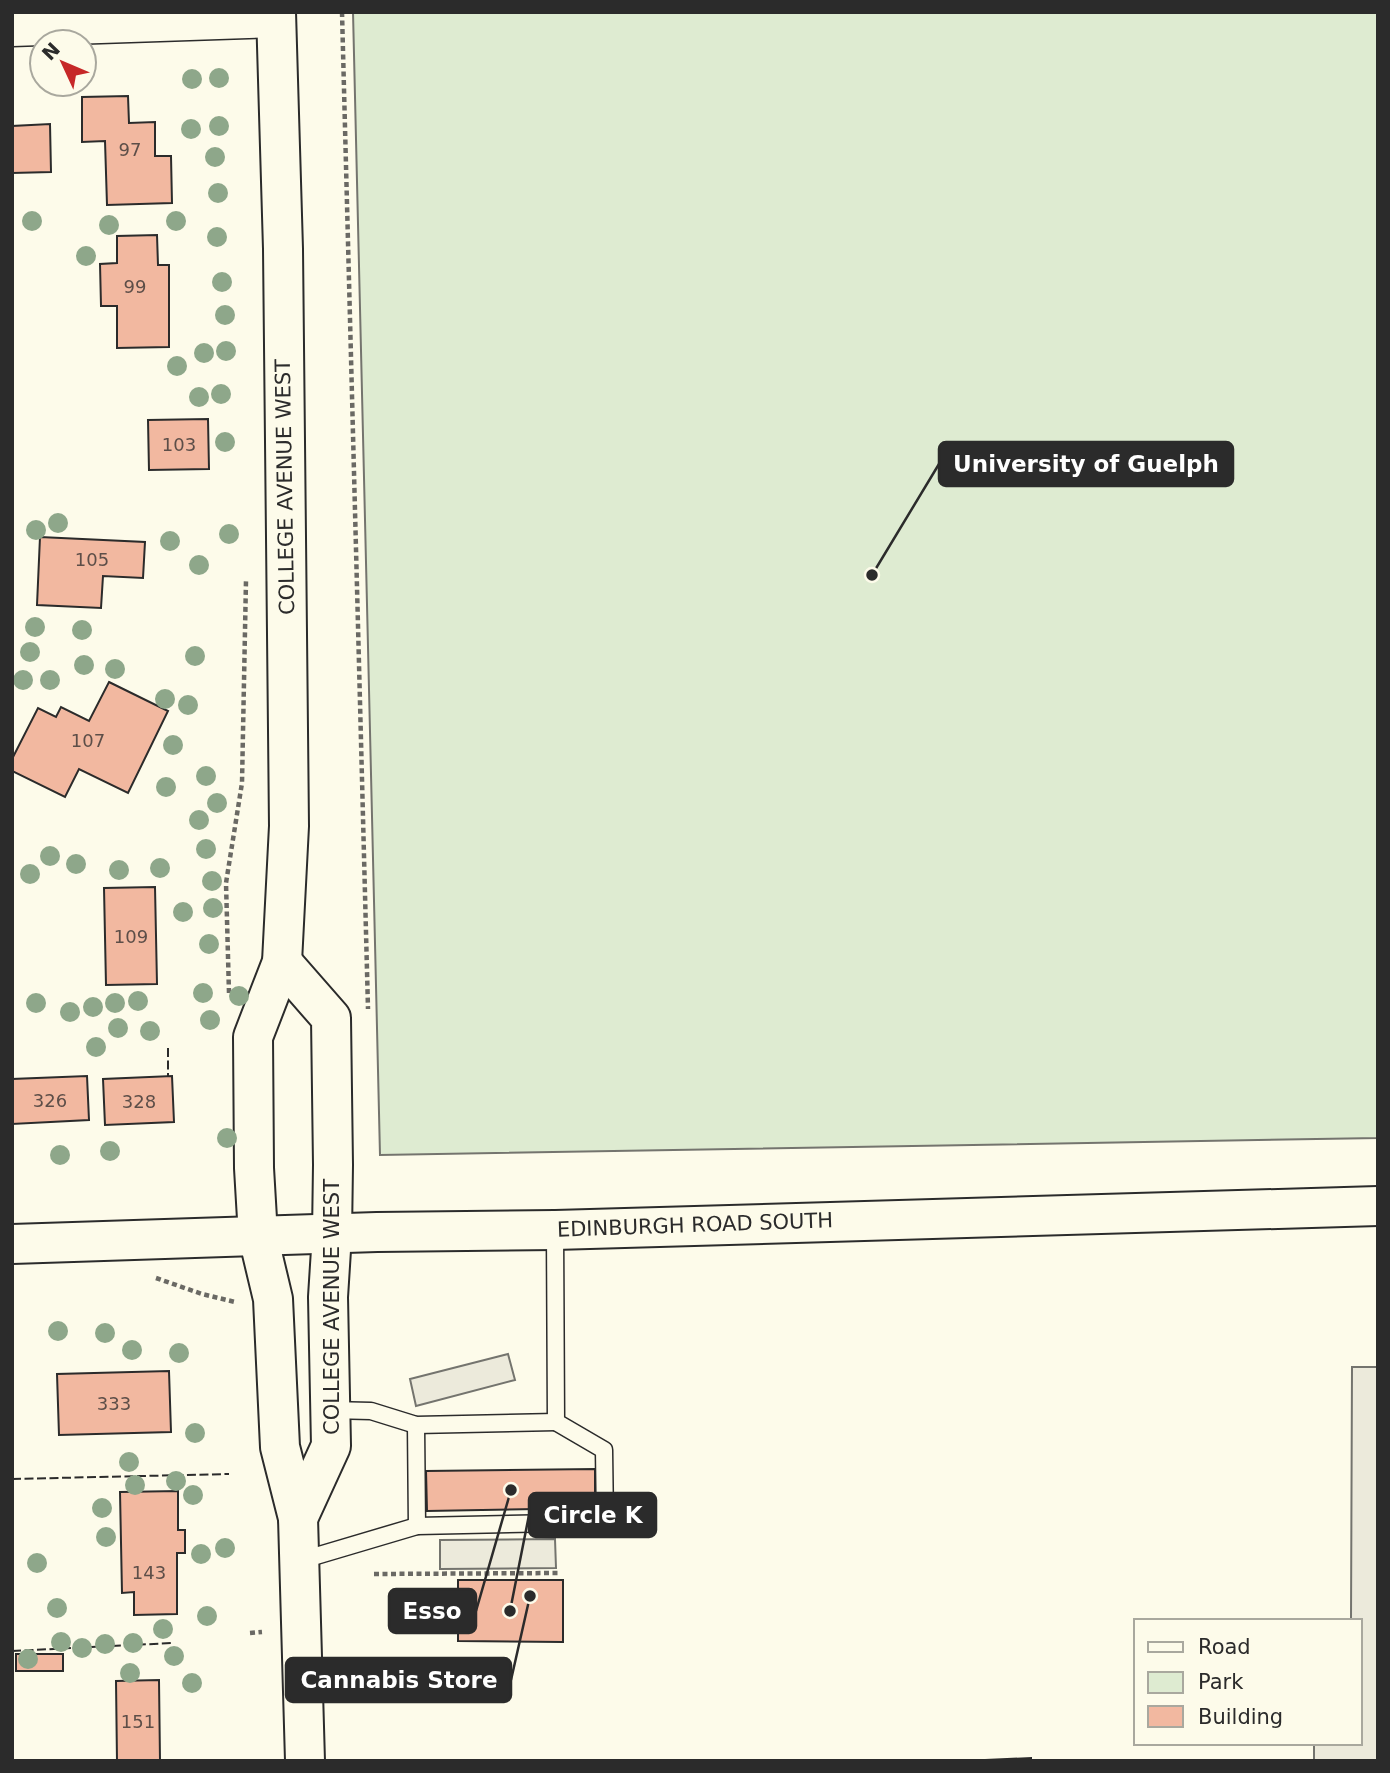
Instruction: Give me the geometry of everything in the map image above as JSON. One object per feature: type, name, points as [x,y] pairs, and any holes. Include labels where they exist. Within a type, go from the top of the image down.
[{"type":"main road","name":"COLLEGE AVENUE WEST","points":[[277,17],[283,249],[289,826],[282,962],[253,1037],[254,1168],[258,1236],[273,1299],[280,1447],[298,1518]]},
{"type":"main road","name":"COLLEGE AVENUE WEST","points":[[282,962],[331,1018],[332,1234],[328,1297],[331,1446],[298,1518]]},
{"type":"main road","name":"EDINBURGH ROAD SOUTH","points":[[12,1244],[1378,1206]]},
{"type":"main road","points":[[298,1518],[305,1761]]},
{"type":"street","points":[[12,30],[277,17]]},
{"type":"lane","points":[[555,1230],[555,1422]]},
{"type":"lane","points":[[299,1561],[417,1526],[605,1522],[604,1450],[555,1422],[416,1424],[370,1411],[330,1410]]},
{"type":"lane","points":[[416,1424],[417,1526]]},
{"type":"path","points":[[342,12],[368,1015]]},
{"type":"path","points":[[229,1006],[226,883],[242,783],[246,579]]},
{"type":"path","points":[[147,1274],[202,1294],[238,1302]]},
{"type":"path","points":[[374,1574],[561,1573]]},
{"type":"path","points":[[250,1633],[262,1632]]},
{"type":"green space","points":[[353,12],[1378,12],[1378,1138],[380,1155]]},
{"type":"shaded area","points":[[508,1354],[515,1380],[416,1406],[410,1379]]},
{"type":"shaded area","points":[[1352,1367],[1378,1367],[1378,1761],[1314,1761],[1314,1745],[1362,1745],[1362,1619],[1351,1619]]},
{"type":"shaded area","points":[[555,1539],[556,1568],[440,1569],[440,1540]]},
{"type":"building","points":[[128,96],[129,123],[155,122],[155,156],[171,156],[172,203],[107,205],[105,141],[82,142],[82,98]]},
{"type":"building","points":[[50,124],[51,172],[12,173],[12,126]]},
{"type":"building","points":[[157,235],[158,265],[169,265],[169,347],[117,348],[117,306],[101,306],[100,264],[117,263],[117,236]]},
{"type":"building","points":[[208,419],[209,469],[149,470],[148,420]]},
{"type":"building","points":[[40,537],[145,542],[143,578],[103,576],[101,608],[37,605]]},
{"type":"building","points":[[109,682],[168,711],[128,793],[79,769],[65,797],[12,771],[12,759],[38,708],[56,717],[61,707],[89,721]]},
{"type":"building","points":[[155,887],[157,984],[106,985],[104,888]]},
{"type":"building","points":[[87,1076],[89,1120],[12,1124],[12,1079]]},
{"type":"building","points":[[172,1076],[174,1122],[105,1125],[103,1079]]},
{"type":"building","points":[[169,1371],[171,1432],[59,1435],[57,1374]]},
{"type":"building","points":[[595,1469],[595,1508],[427,1511],[426,1471]]},
{"type":"building","points":[[178,1491],[178,1530],[185,1530],[185,1553],[177,1553],[177,1614],[134,1615],[134,1592],[122,1593],[120,1492]]},
{"type":"building","points":[[458,1580],[563,1580],[563,1642],[458,1641]]},
{"type":"building","points":[[16,1654],[63,1654],[63,1671],[16,1671]]},
{"type":"building","points":[[159,1680],[160,1761],[117,1761],[116,1681]]},
{"type":"building","points":[[1031,1758],[1031,1761],[963,1761]]},
{"type":"fence","points":[[168,1048],[168,1077]]},
{"type":"fence","points":[[12,1479],[229,1474]]},
{"type":"fence","points":[[12,1651],[173,1643]]},
{"type":"place","name":"University of Guelph","points":[[872,575]]},
{"type":"place","name":"Esso","points":[[511,1490]]},
{"type":"place","name":"Cannabis Store","points":[[530,1596]]},
{"type":"place","name":"Circle K","points":[[510,1611]]}]
